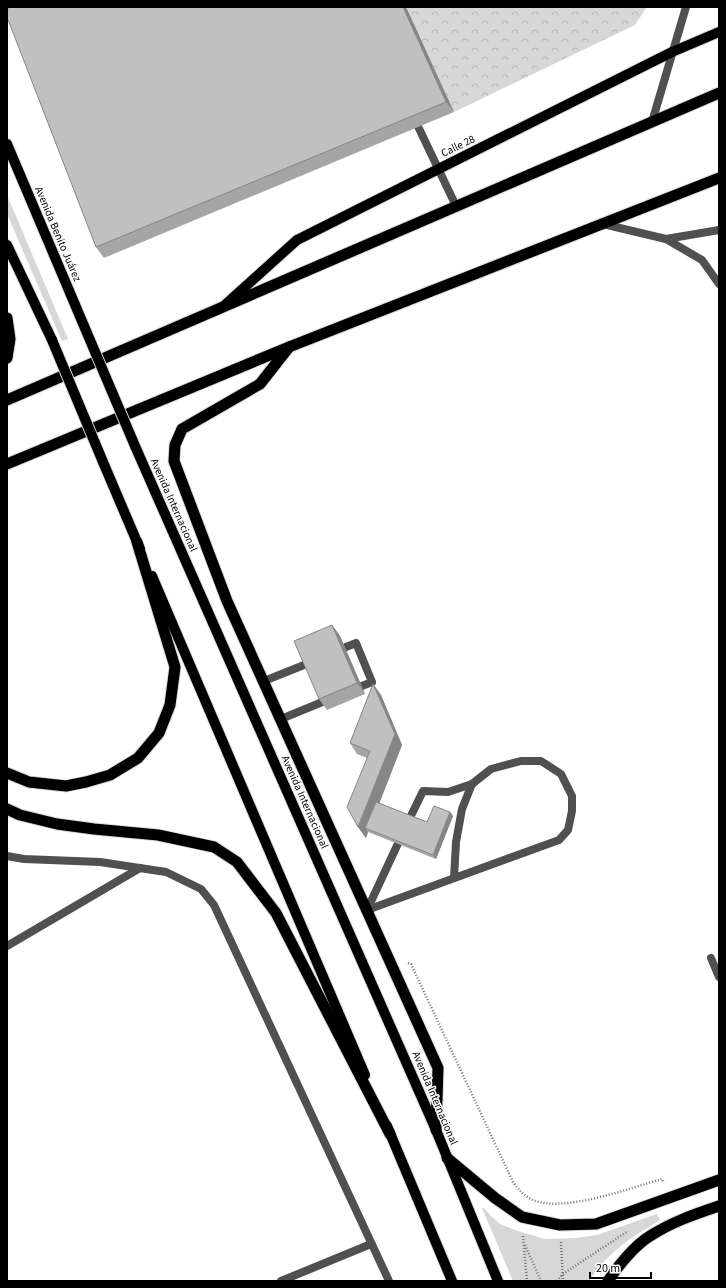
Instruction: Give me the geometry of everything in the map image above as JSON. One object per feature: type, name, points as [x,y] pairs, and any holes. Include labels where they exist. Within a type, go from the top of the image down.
[{"type":"highway","points":[[7,400],[719,92]]},
{"type":"highway","points":[[7,464],[289,346],[719,178]]},
{"type":"highway","points":[[7,318],[10,339],[7,358]]},
{"type":"highway","points":[[289,346],[260,384],[182,429],[175,445],[174,461],[227,601],[438,1068],[436,1130]]},
{"type":"highway","points":[[7,773],[29,782],[59,786],[86,782],[110,774],[138,758],[159,733],[170,705],[175,667],[137,542]]},
{"type":"highway","points":[[7,809],[20,815],[57,824],[158,835],[214,847],[237,862],[276,913],[390,1134]]},
{"type":"highway","points":[[447,1158],[495,1198],[522,1217],[560,1225],[596,1224],[719,1180]]},
{"type":"highway","points":[[608,1281],[619,1264],[649,1236],[680,1220],[719,1206]]},
{"type":"main road","name":"Calle 28","points":[[224,306],[297,240],[672,52],[719,32]]},
{"type":"main road","name":"Avenida Benito Juárez","points":[[7,144],[87,333]]},
{"type":"main road","points":[[7,245],[52,340],[452,1281]]},
{"type":"main road","name":"Avenida Internacional","points":[[87,333],[135,446],[436,1130],[498,1281]]},
{"type":"street","points":[[652,122],[686,7]]},
{"type":"street","points":[[412,112],[456,206]]},
{"type":"street","points":[[603,224],[666,239],[702,260],[719,284]]},
{"type":"street","points":[[666,239],[719,230]]},
{"type":"street","points":[[264,681],[356,643],[372,682],[281,719]]},
{"type":"street","points":[[521,761],[541,761],[561,774],[572,796],[572,811],[568,830],[558,840],[367,910],[423,791],[448,792],[472,784],[491,769],[521,761]]},
{"type":"street","points":[[454,878],[458,826],[462,808],[472,784]]},
{"type":"street","points":[[7,856],[24,859],[100,862],[166,872],[201,889],[214,905],[389,1281]]},
{"type":"street","points":[[7,946],[140,868]]},
{"type":"street","points":[[711,958],[719,978]]},
{"type":"street","points":[[280,1281],[372,1244]]},
{"type":"path","points":[[386,951],[411,964],[513,1182],[521,1192],[534,1200],[551,1204],[568,1203],[594,1198],[662,1178],[669,1198]]},
{"type":"path","points":[[557,1281],[563,1274],[630,1229]]},
{"type":"path","points":[[523,1236],[527,1281]]},
{"type":"path","points":[[561,1242],[563,1281]]},
{"type":"path","points":[[524,1243],[541,1281]]},
{"type":"green space","points":[[406,7],[647,7],[635,25],[454,112]]},
{"type":"green space","points":[[7,195],[68,339],[62,341],[7,214]]},
{"type":"green space","points":[[482,1208],[484,1208],[500,1224],[545,1239],[576,1238],[597,1235],[657,1214],[660,1220],[620,1246],[596,1271],[589,1281],[513,1281]]},
{"type":"building","points":[[10,7],[403,7],[446,102],[96,247],[7,17],[7,9]]},
{"type":"building","points":[[332,625],[357,683],[319,699],[294,641]]},
{"type":"building","points":[[373,684],[395,734],[358,827],[347,807],[370,751],[350,743]]},
{"type":"building","points":[[376,802],[427,822],[434,806],[450,812],[433,855],[365,828]]}]
